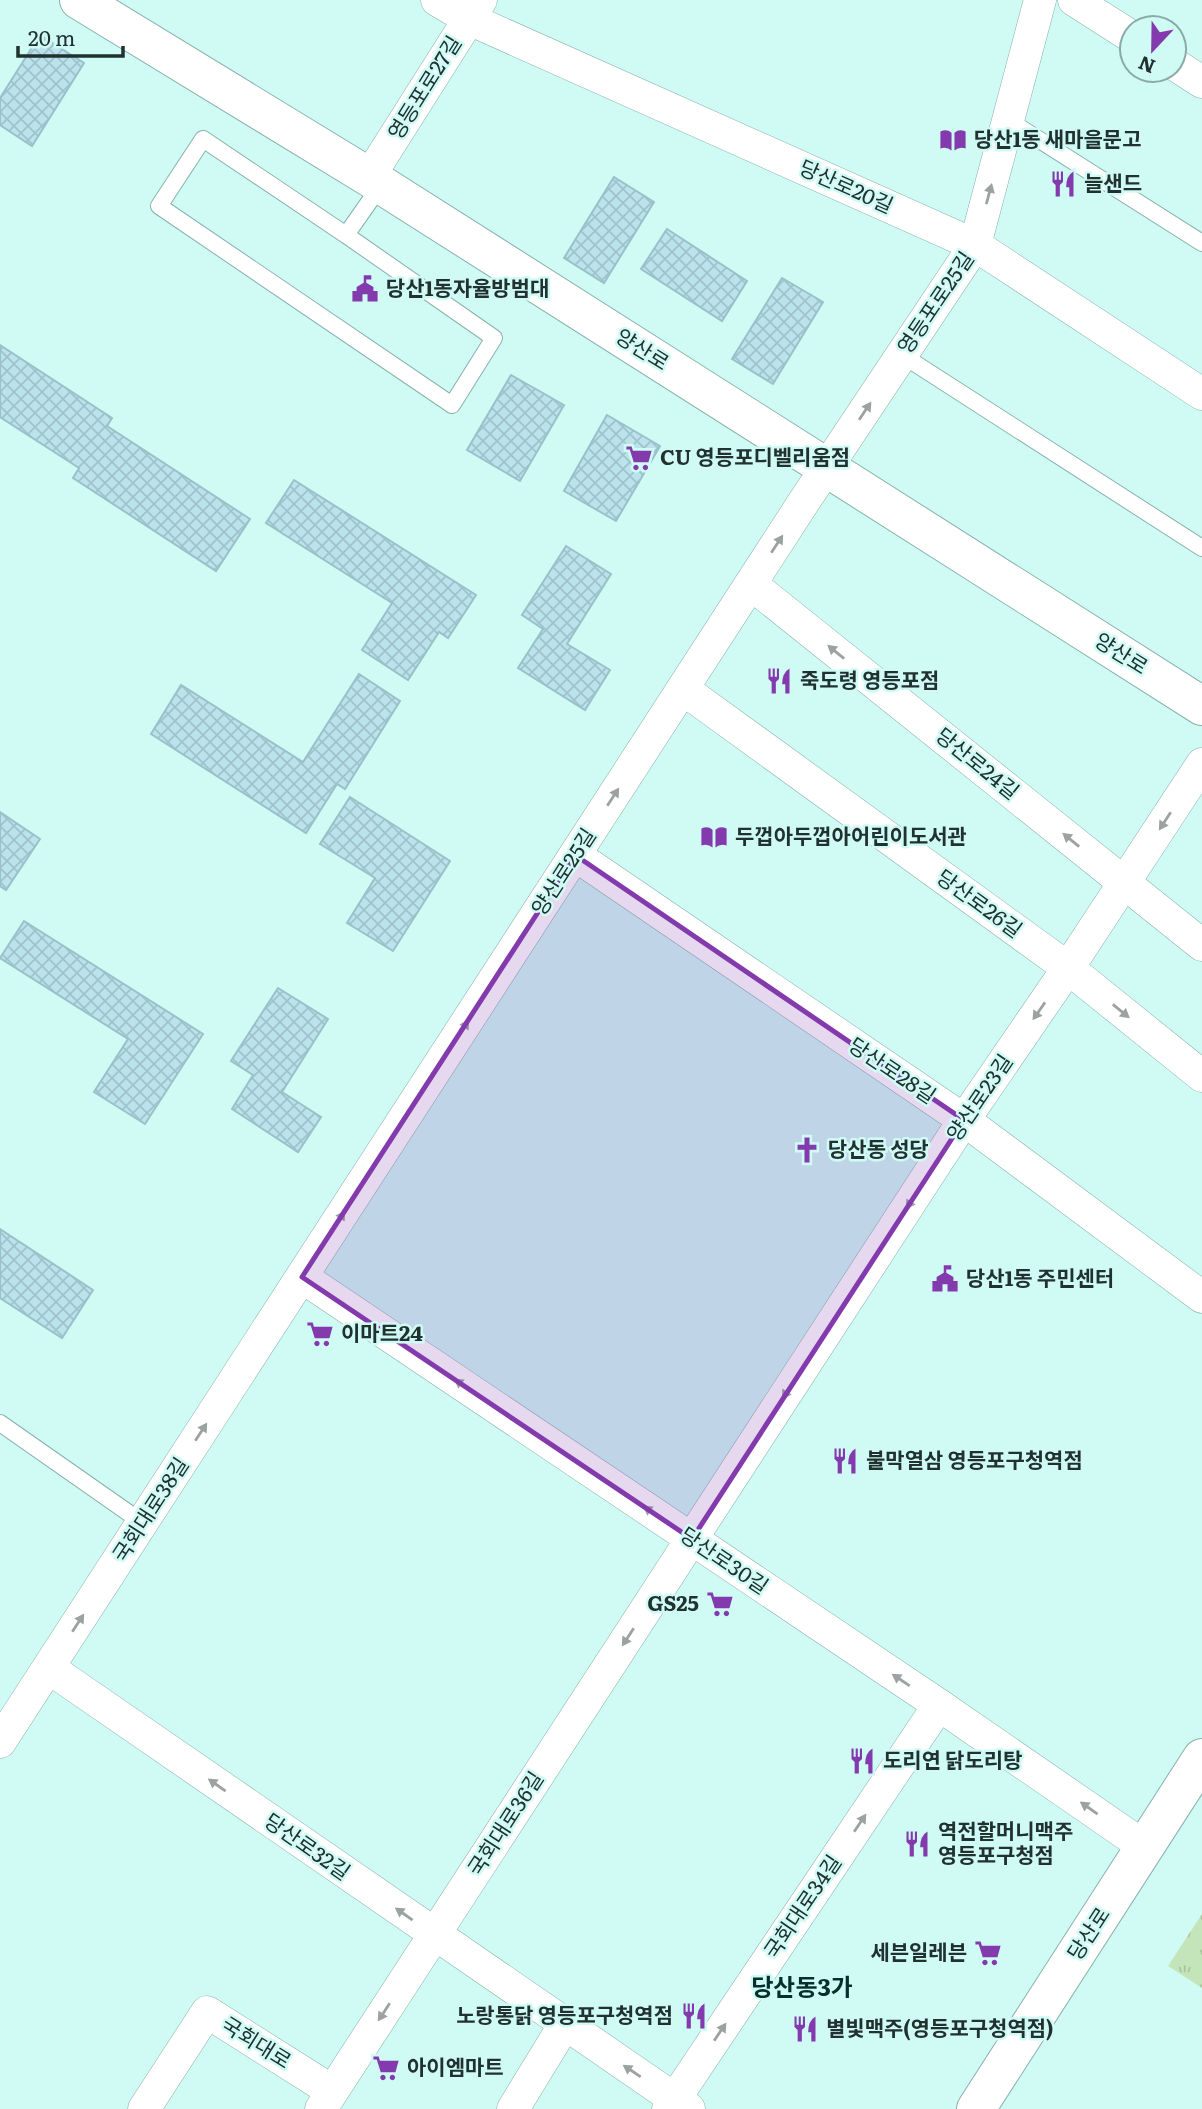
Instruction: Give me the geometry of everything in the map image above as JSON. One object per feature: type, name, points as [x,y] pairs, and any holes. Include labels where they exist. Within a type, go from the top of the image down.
[{"type":"street","name":"양산로","points":[[79,0],[375,181],[1202,706]]},
{"type":"street","name":"당산로20길","points":[[438,0],[475,10],[975,245],[1202,394]]},
{"type":"street","name":"영등포로25길","points":[[827,467],[975,245],[1040,0]]},
{"type":"street","points":[[1074,0],[1118,28]]},
{"type":"street","name":"영등포로27길","points":[[375,181],[475,10]]},
{"type":"street","name":"양산로25길","points":[[302,1277],[827,467]]},
{"type":"street","name":"당산로24길","points":[[751,584],[1202,944]]},
{"type":"street","name":"당산로26길","points":[[683,689],[1069,968],[1202,1076]]},
{"type":"street","name":"양산로23길","points":[[692,1539],[964,1119],[1069,968],[1202,764]]},
{"type":"street","name":"당산로28길","points":[[575,856],[964,1119],[1202,1297]]},
{"type":"street","name":"국회대로38길","points":[[0,1742],[302,1277]]},
{"type":"street","name":"당산로30길","points":[[302,1277],[939,1705],[1145,1847]]},
{"type":"street","name":"국회대로36길","points":[[327,2100],[692,1539]]},
{"type":"street","name":"당산로32길","points":[[49,1668],[565,2024],[677,2106]]},
{"type":"street","name":"국회대로34길","points":[[677,2106],[939,1705]]},
{"type":"street","name":"당산로","points":[[976,2109],[1202,1758]]},
{"type":"street","name":"국회대로","points":[[144,2109],[206,2012],[327,2100]]},
{"type":"street","points":[[513,2109],[565,2024]]},
{"type":"lane","points":[[1008,120],[1202,243]]},
{"type":"lane","points":[[202,138],[346,235],[494,338],[452,405],[159,206],[202,138]]},
{"type":"lane","points":[[346,235],[375,181]]},
{"type":"lane","points":[[902,355],[1202,548]]},
{"type":"lane","points":[[0,1423],[143,1522]]},
{"type":"highlighted area","points":[[575,855],[964,1120],[692,1539],[302,1277]]},
{"type":"green space","points":[[1202,1914],[1202,1988],[1168,1966]]},
{"type":"building","points":[[40,35],[84,63],[32,146],[0,125],[0,98]]},
{"type":"building","points":[[614,177],[654,202],[604,283],[564,258]]},
{"type":"building","points":[[667,229],[747,281],[722,321],[641,269]]},
{"type":"building","points":[[782,278],[823,302],[773,384],[732,359]]},
{"type":"building","points":[[0,345],[112,418],[107,426],[250,519],[216,571],[73,478],[79,468],[0,417]]},
{"type":"building","points":[[511,375],[564,405],[520,481],[467,450]]},
{"type":"building","points":[[607,415],[660,446],[616,521],[564,491]]},
{"type":"building","points":[[294,480],[476,595],[448,638],[439,632],[408,680],[362,650],[392,603],[266,523]]},
{"type":"building","points":[[566,546],[611,574],[567,644],[610,670],[585,710],[518,668],[543,629],[522,615]]},
{"type":"building","points":[[359,674],[400,701],[345,789],[337,784],[306,833],[151,734],[181,685],[303,762]]},
{"type":"building","points":[[350,797],[450,861],[393,951],[347,923],[375,878],[320,844]]},
{"type":"building","points":[[0,812],[40,839],[6,890],[0,886]]},
{"type":"building","points":[[24,921],[203,1034],[145,1124],[94,1092],[128,1039],[0,958]]},
{"type":"building","points":[[278,988],[328,1019],[282,1092],[321,1117],[298,1152],[232,1109],[253,1075],[231,1061]]},
{"type":"building","points":[[0,1229],[93,1290],[62,1338],[0,1298]]},
{"type":"place","name":"당산1동 새마을문고","points":[[953,140]]},
{"type":"place","name":"늘샌드","points":[[1063,184]]},
{"type":"place","name":"당산1동자율방범대","points":[[365,289]]},
{"type":"place","name":"CU 영등포디벨리움점","points":[[639,458]]},
{"type":"place","name":"죽도령 영등포점","points":[[779,681]]},
{"type":"place","name":"두껍아두껍아어린이도서관","points":[[714,837]]},
{"type":"place","name":"당산동 성당","points":[[807,1150]]},
{"type":"place","name":"당산1동 주민센터","points":[[945,1279]]},
{"type":"place","name":"이마트24","points":[[320,1334]]},
{"type":"place","name":"불막열삼 영등포구청역점","points":[[845,1461]]},
{"type":"place","name":"GS25","points":[[720,1604]]},
{"type":"place","name":"도리연 닭도리탕","points":[[862,1761]]},
{"type":"place","name":"역전할머니맥주 영등포구청점","points":[[917,1844]]},
{"type":"place","name":"세븐일레븐","points":[[988,1953]]},
{"type":"place","name":"노랑통닭 영등포구청역점","points":[[694,2016]]},
{"type":"place","name":"별빛맥주(영등포구청역점)","points":[[805,2029]]},
{"type":"place","name":"아이엠마트","points":[[386,2068]]},
{"type":"district","name":"당산동3가","points":[[802,1988]]}]
